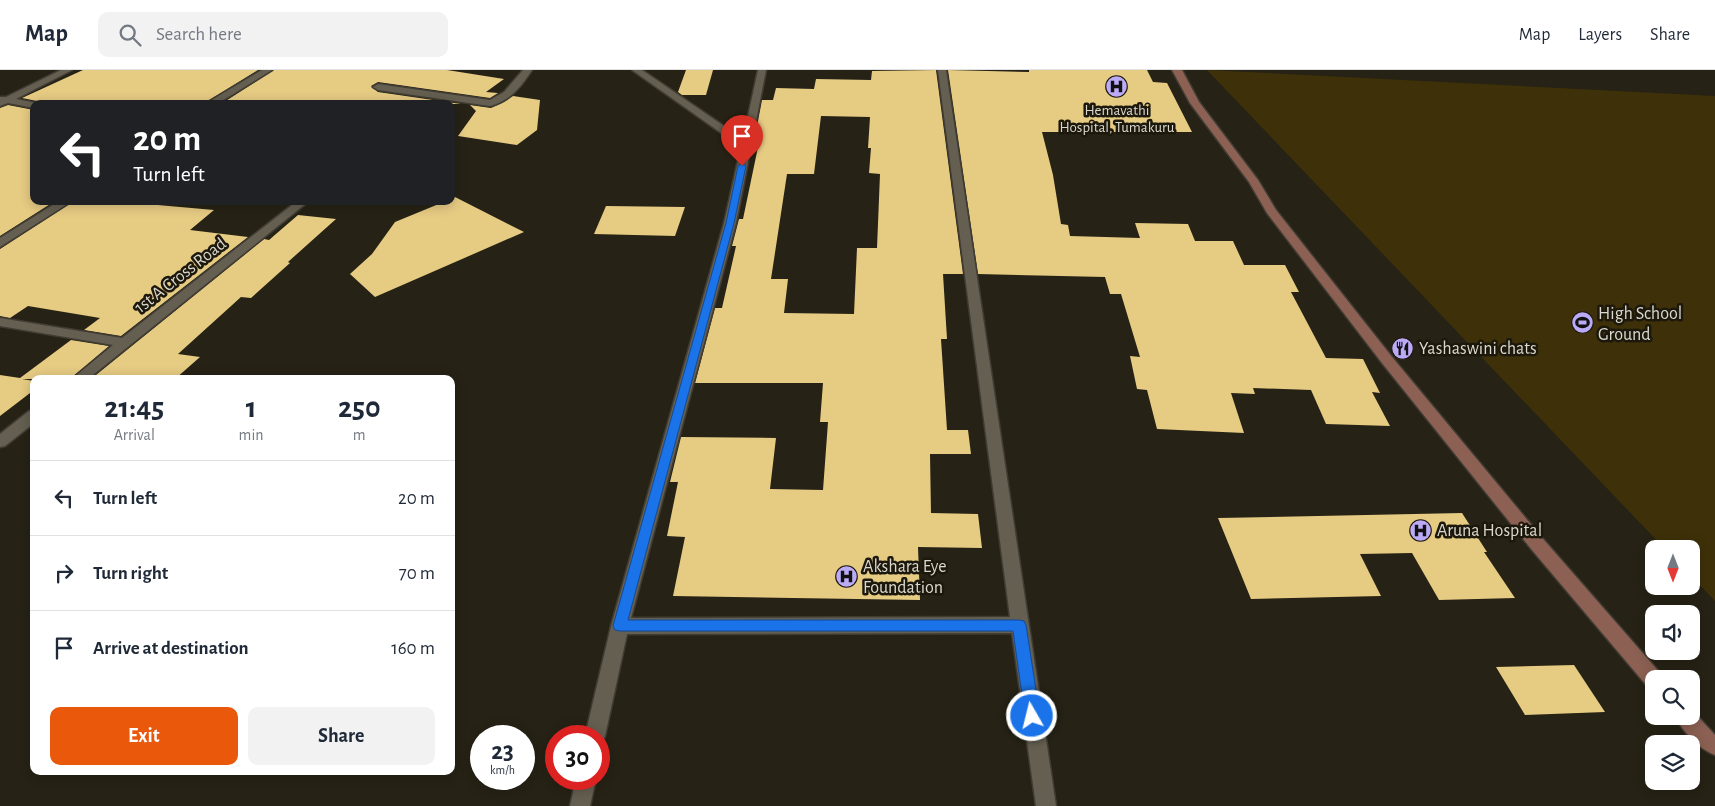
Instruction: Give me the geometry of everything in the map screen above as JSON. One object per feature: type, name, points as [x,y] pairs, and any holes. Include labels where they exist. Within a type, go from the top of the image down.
[{"type":"main road","points":[[1177,70],[1194,104],[1212,123],[1254,182],[1271,212],[1387,360],[1538,545],[1645,670]]},
{"type":"main road","points":[[1693,725],[1705,739],[1715,746]]},
{"type":"street","points":[[2,100],[68,70]]},
{"type":"street","points":[[217,100],[268,70]]},
{"type":"street","points":[[378,87],[490,103],[502,100],[508,95],[528,70]]},
{"type":"street","points":[[636,70],[746,146]]},
{"type":"street","points":[[598,725],[620,626],[730,223],[762,70]]},
{"type":"street","points":[[942,70],[1046,806]]},
{"type":"street","points":[[2,100],[30,104]]},
{"type":"street","points":[[0,243],[61,205]]},
{"type":"street","name":"1st A Cross Road","points":[[84,375],[299,205]]},
{"type":"street","points":[[0,322],[124,343]]},
{"type":"street","points":[[0,442],[30,418]]},
{"type":"street","points":[[620,626],[1019,625]]},
{"type":"street","points":[[580,806],[584,790]]},
{"type":"shaded area","name":"High School Ground","points":[[1207,70],[1715,96],[1715,601],[1700,585],[1700,540],[1656,540]]},
{"type":"building","points":[[83,70],[258,70],[209,100],[32,100],[22,98]]},
{"type":"building","points":[[274,70],[447,70],[504,79],[486,92],[498,93],[490,98],[378,82],[371,86],[378,92],[433,100],[227,100]]},
{"type":"building","points":[[686,70],[713,70],[706,95],[682,95],[678,92]]},
{"type":"building","points":[[936,70],[963,274],[943,274],[947,339],[941,339],[947,430],[968,430],[971,454],[930,454],[931,513],[978,514],[982,548],[918,547],[920,600],[673,596],[685,537],[667,536],[678,482],[670,482],[681,437],[776,438],[770,489],[823,490],[828,422],[820,422],[823,383],[695,383],[715,308],[722,308],[736,246],[732,246],[739,219],[743,219],[758,147],[753,147],[762,100],[773,100],[776,88],[814,89],[816,79],[871,80],[872,71]],"holes":[[[821,116],[870,117],[868,148],[871,148],[869,173],[880,174],[877,248],[857,248],[854,314],[784,313],[788,279],[771,279],[787,174],[814,174]]]},
{"type":"building","points":[[948,70],[1029,72],[1029,70],[1147,70],[1153,82],[1167,83],[1192,132],[1042,132],[1053,175],[1061,224],[1068,225],[1070,236],[1140,238],[1135,223],[1188,224],[1195,241],[1233,241],[1244,265],[1285,265],[1299,292],[1291,292],[1326,358],[1363,359],[1380,393],[1372,392],[1390,426],[1326,424],[1311,390],[1253,388],[1255,394],[1231,393],[1244,433],[1157,429],[1147,390],[1137,389],[1130,356],[1140,357],[1121,294],[1110,294],[1105,277],[978,274]]},
{"type":"building","points":[[513,96],[540,100],[537,130],[517,145],[458,136],[476,111],[470,105],[491,108]]},
{"type":"building","points":[[8,105],[30,109],[30,205],[49,205],[0,236],[0,108]]},
{"type":"building","points":[[455,197],[524,232],[375,297],[350,274],[372,254],[395,222],[436,205],[455,205]]},
{"type":"building","points":[[68,205],[158,205],[214,210],[190,230],[248,237],[121,336],[84,330],[100,318],[28,306],[10,318],[0,316],[0,249]]},
{"type":"building","points":[[606,206],[685,207],[675,236],[594,234]]},
{"type":"building","points":[[298,215],[336,219],[251,298],[241,297],[178,354],[200,357],[180,375],[96,375],[264,239],[269,240]]},
{"type":"building","points":[[71,340],[109,346],[75,375],[30,375],[30,379],[22,379],[30,380],[30,393],[0,416],[0,375],[20,378]]},
{"type":"building","points":[[1462,513],[1487,552],[1484,552],[1515,598],[1439,600],[1412,553],[1360,554],[1381,596],[1251,599],[1218,518]]},
{"type":"building","points":[[1574,665],[1605,712],[1525,715],[1496,667]]},
{"type":"place","name":"Hemavathi Hospital, Tumakuru","points":[[1117,87]]},
{"type":"place","name":"High School Ground","points":[[1582,323]]},
{"type":"place","name":"Yashaswini chats","points":[[1403,348]]},
{"type":"place","name":"Aruna Hospital","points":[[1421,530]]},
{"type":"place","name":"Akshara Eye Foundation","points":[[847,576]]},
{"type":"route","points":[[742,166],[730,223],[620,626],[1019,625],[1032,716]]}]
